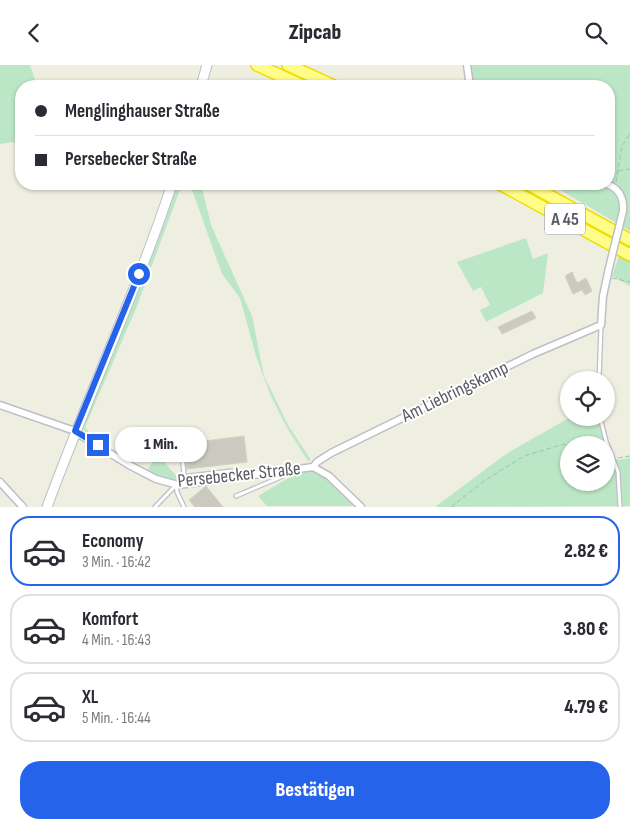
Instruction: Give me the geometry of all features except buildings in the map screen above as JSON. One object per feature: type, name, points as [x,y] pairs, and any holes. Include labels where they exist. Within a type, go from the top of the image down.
[{"type":"highway","points":[[257,65],[290,80]]},
{"type":"highway","points":[[288,65],[320,80]]},
{"type":"highway","points":[[297,65],[323,80]]},
{"type":"highway","name":"A 45","points":[[511,190],[630,255]]},
{"type":"highway","name":"A 45","points":[[539,190],[630,240]]},
{"type":"street","points":[[203,80],[207,65]]},
{"type":"street","points":[[467,65],[469,80]]},
{"type":"street","points":[[601,325],[602,296],[623,211],[622,197],[615,188]]},
{"type":"street","points":[[47,507],[75,431],[150,248],[170,190]]},
{"type":"street","name":"Am Liebringskamp","points":[[313,467],[331,453],[454,392],[556,343],[601,325]]},
{"type":"street","name":"Persebecker Straße","points":[[0,405],[75,431],[129,465],[156,479],[176,485],[185,482],[237,478],[313,467],[329,476],[361,507]]},
{"type":"street","points":[[0,482],[23,507]]},
{"type":"lane","points":[[599,371],[601,325]]},
{"type":"lane","points":[[181,447],[185,482]]},
{"type":"lane","points":[[615,462],[618,472],[620,507]]},
{"type":"lane","points":[[236,496],[276,480],[295,471],[297,468]]},
{"type":"lane","points":[[275,473],[276,480]]},
{"type":"lane","points":[[155,507],[176,485]]},
{"type":"lane","points":[[176,485],[184,507]]},
{"type":"path","points":[[615,188],[622,146],[630,134]]},
{"type":"path","points":[[618,171],[630,169]]},
{"type":"path","points":[[607,276],[630,282]]},
{"type":"path","points":[[451,507],[484,481],[524,456],[560,445]]},
{"type":"path","points":[[615,458],[630,456]]},
{"type":"green space","points":[[0,65],[30,65],[35,80],[15,80],[15,142],[0,144]]},
{"type":"green space","points":[[470,65],[630,65],[630,231],[560,190],[615,190],[615,80],[472,80]]},
{"type":"green space","points":[[175,190],[180,190],[137,306],[85,427],[92,437],[147,470],[162,449],[165,463],[179,481],[169,479],[141,468],[124,460],[96,442],[86,433],[82,425],[153,251]]},
{"type":"green space","points":[[192,190],[202,190],[211,225],[252,316],[264,376],[288,425],[311,460],[308,461],[286,426],[270,394],[256,356],[240,298],[222,274]]},
{"type":"green space","points":[[526,238],[533,259],[548,253],[543,293],[486,322],[480,310],[490,305],[481,287],[473,291],[457,262]]},
{"type":"green space","points":[[619,256],[630,262],[630,286],[612,276]]},
{"type":"green space","points":[[560,423],[560,426],[601,426],[603,436],[560,436],[560,491],[615,491],[615,459],[630,458],[630,506],[435,507],[506,454]]},
{"type":"green space","points":[[302,470],[319,474],[333,482],[356,506],[267,506],[258,496]]},
{"type":"route","points":[[98,445],[75,431],[139,274]]}]
